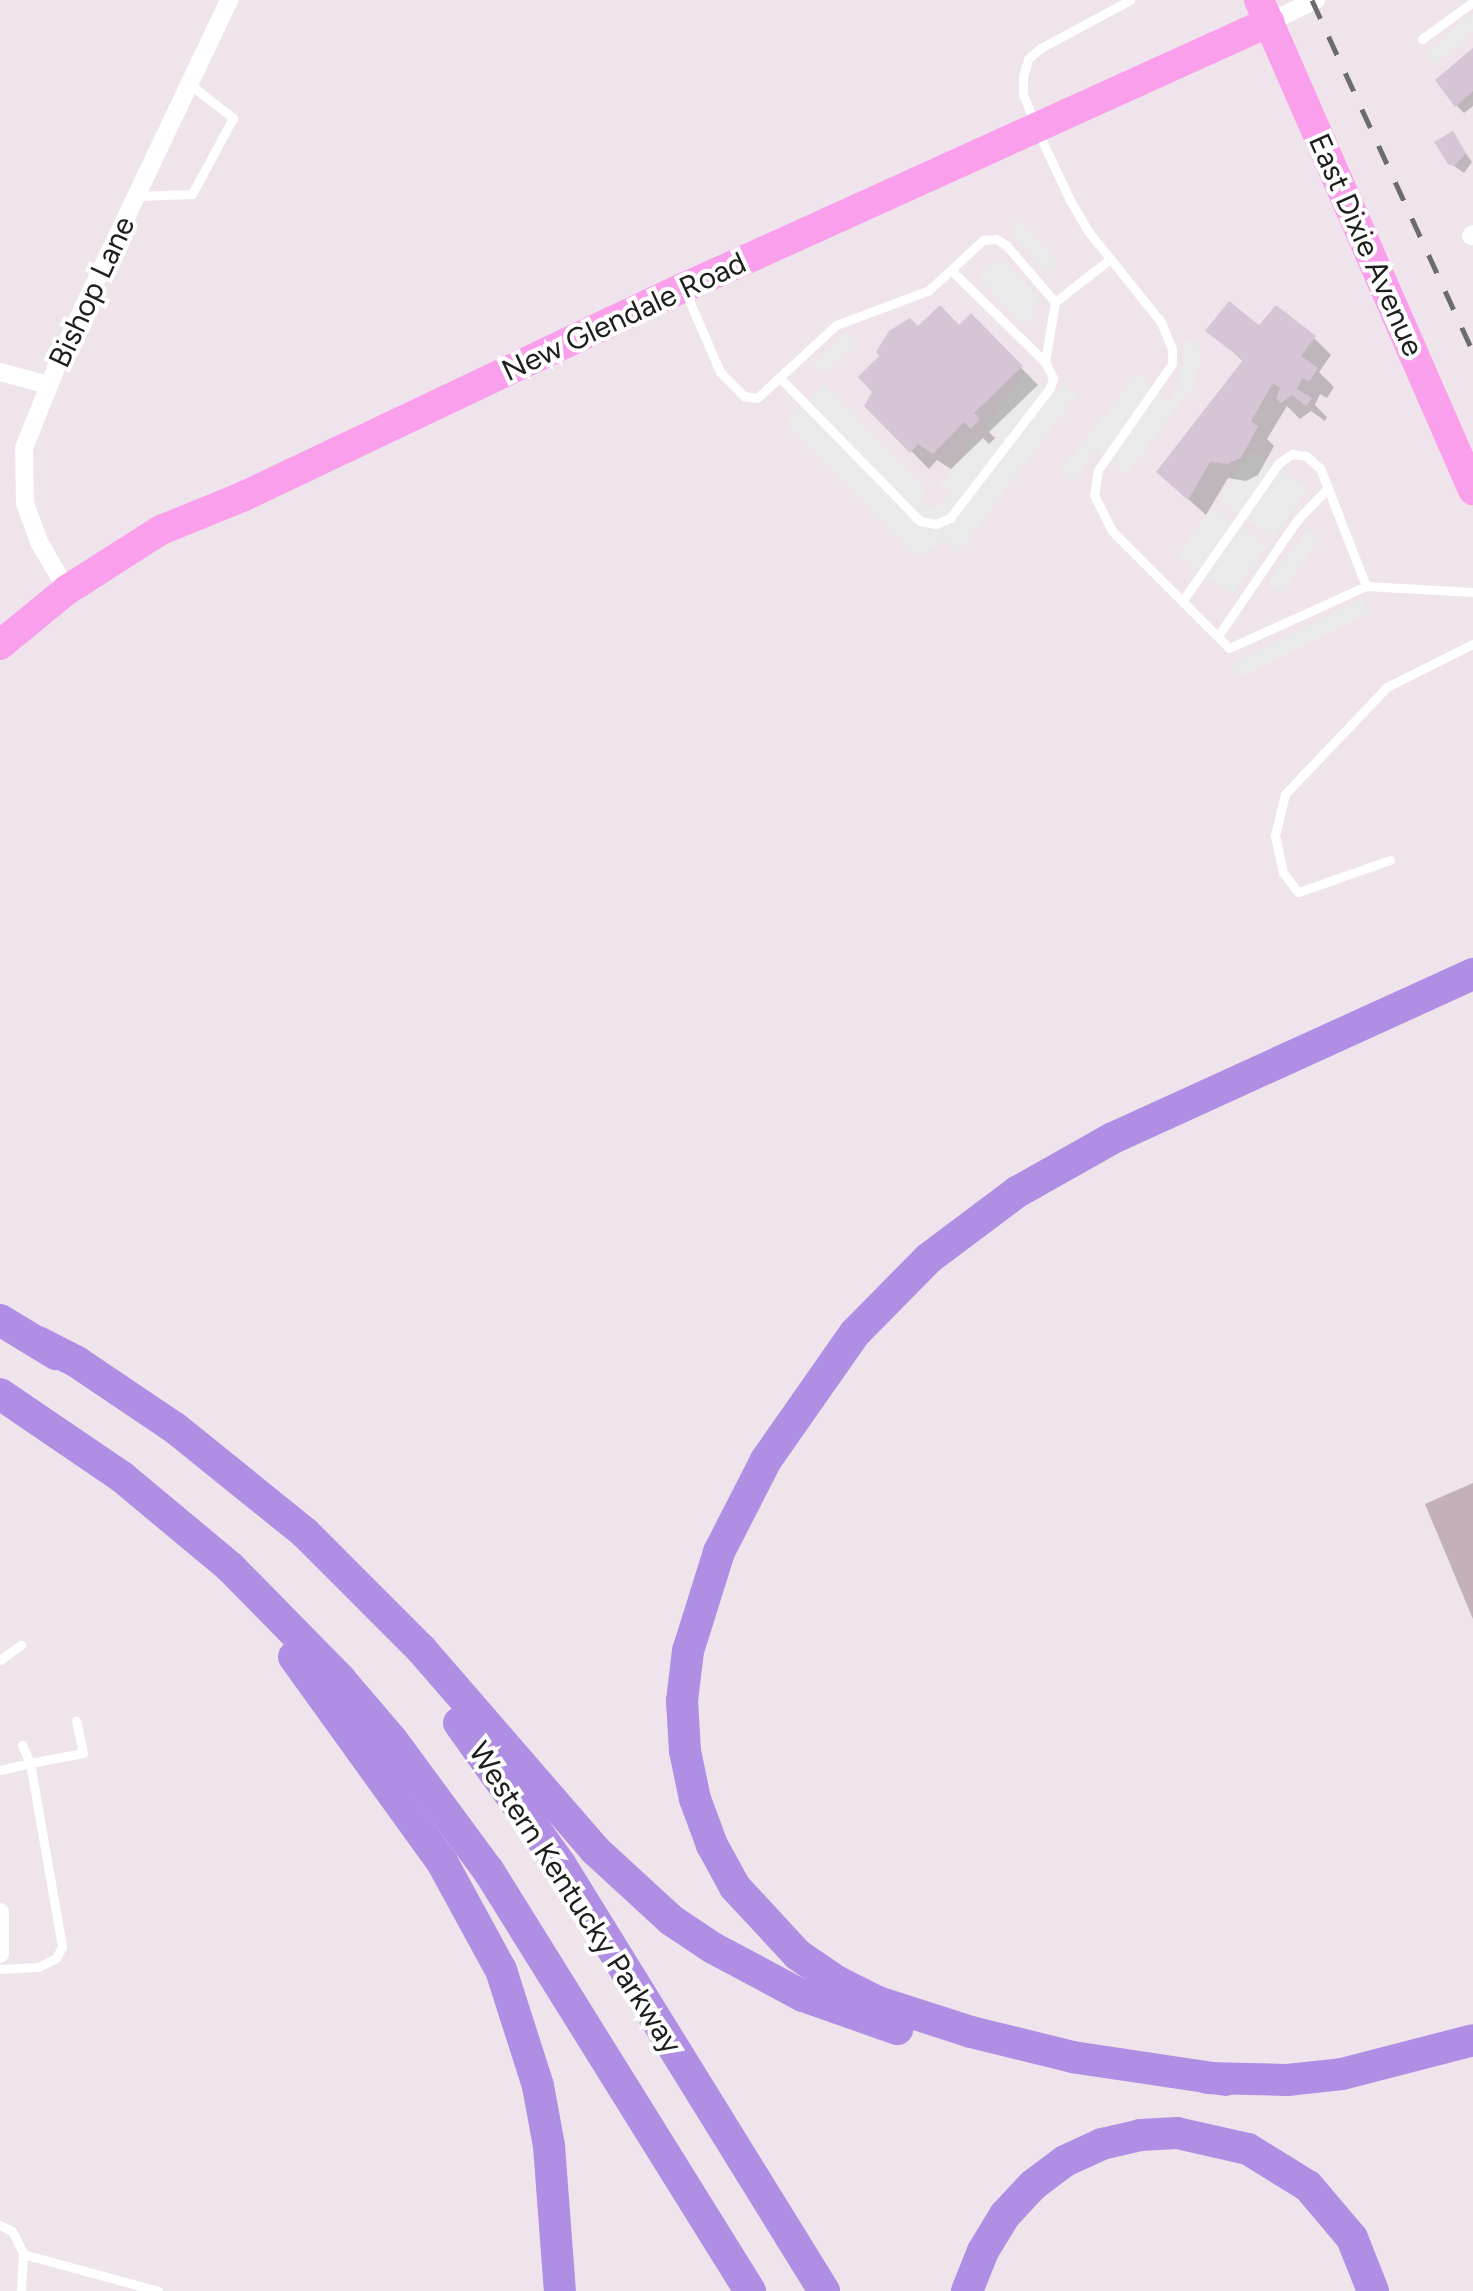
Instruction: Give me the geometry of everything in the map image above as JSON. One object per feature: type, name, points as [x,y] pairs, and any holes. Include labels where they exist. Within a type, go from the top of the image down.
[{"type":"highway","points":[[1226,2080],[1073,2058],[971,2032],[878,2002],[836,1981],[798,1955],[735,1886],[706,1830],[685,1751],[682,1701],[688,1650],[720,1552],[766,1460],[855,1334],[929,1258],[1017,1192],[1114,1138],[1473,974]]},
{"type":"highway","name":"Western Kentucky Parkway","points":[[0,1320],[160,1425],[259,1507],[326,1571],[425,1680],[560,1864],[824,2291]]},
{"type":"highway","points":[[38,1342],[78,1362],[175,1428],[306,1533],[433,1662],[595,1850],[658,1908],[713,1948],[803,1996],[902,2030],[1116,2070],[1226,2080],[1287,2080],[1342,2074],[1473,2040]]},
{"type":"highway","name":"Western Kentucky Parkway","points":[[0,1394],[122,1478],[216,1554],[286,1622],[412,1766],[532,1939],[750,2291]]},
{"type":"highway","points":[[122,1478],[212,1566],[296,1660],[408,1810],[474,1915],[506,1984],[538,2086],[549,2146],[560,2291]]},
{"type":"highway","points":[[968,2291],[998,2227],[1032,2185],[1066,2161],[1102,2144],[1140,2134],[1178,2133],[1248,2149],[1308,2186],[1352,2238],[1373,2291]]},
{"type":"main road","name":"New Glendale Road","points":[[0,645],[67,590],[161,530],[242,497],[1035,126],[1264,11]]},
{"type":"main road","name":"East Dixie Avenue","points":[[1264,11],[1473,490]]},
{"type":"street","name":"Bishop Lane","points":[[67,590],[32,525],[22,478],[24,448],[48,385],[229,0]]},
{"type":"street","points":[[1264,11],[1316,0]]},
{"type":"street","points":[[0,372],[48,385]]},
{"type":"street","points":[[0,1912],[0,1954]]},
{"type":"lane","points":[[1130,0],[1054,40],[1028,59],[1023,94],[1070,200],[1160,322],[1172,364],[1098,470],[1094,495],[1112,531],[1229,648],[1366,586],[1473,592]]},
{"type":"lane","points":[[1422,39],[1473,2]]},
{"type":"lane","points":[[138,196],[192,194],[232,118],[191,85]]},
{"type":"lane","points":[[684,288],[720,372],[744,396],[756,398],[836,325],[929,290],[982,240],[996,239],[1055,302]]},
{"type":"lane","points":[[1044,362],[1055,302],[1110,259]]},
{"type":"lane","points":[[781,379],[920,520],[935,524],[950,518],[1050,388],[1053,378],[1044,362],[951,270]]},
{"type":"lane","points":[[1183,600],[1279,462],[1292,454],[1306,456],[1320,468],[1366,586]]},
{"type":"lane","points":[[1218,636],[1297,520],[1328,488]]},
{"type":"lane","points":[[1390,860],[1298,892],[1283,873],[1275,835],[1285,794],[1387,686],[1473,644]]},
{"type":"lane","points":[[0,1660],[21,1645]]},
{"type":"lane","points":[[0,1770],[83,1753],[76,1720]]},
{"type":"lane","points":[[0,1970],[38,1967],[56,1958],[62,1947],[30,1763],[22,1745]]},
{"type":"lane","points":[[0,2225],[12,2232],[24,2254],[21,2291]]},
{"type":"lane","points":[[24,2254],[158,2291]]},
{"type":"shaded area","points":[[1473,13],[1473,32],[1433,65],[1424,54]]},
{"type":"shaded area","points":[[1019,221],[1059,264],[1048,274],[1008,231]]},
{"type":"shaded area","points":[[999,257],[1040,300],[1029,310],[1034,317],[1024,326],[978,277]]},
{"type":"shaded area","points":[[847,332],[857,343],[824,373],[814,362]]},
{"type":"shaded area","points":[[1198,340],[1200,365],[1192,387],[1127,474],[1097,449],[1074,480],[1061,469],[1138,374],[1168,401],[1181,383],[1183,342]]},
{"type":"shaded area","points":[[1025,373],[1054,395],[1063,383],[1077,394],[960,550],[948,541],[939,542],[918,558],[785,421],[824,384],[927,491],[919,505],[935,508],[952,496],[940,485],[977,435],[991,445],[998,437],[986,426]]},
{"type":"shaded area","points":[[1252,451],[1307,489],[1273,538],[1218,499]]},
{"type":"shaded area","points":[[1212,507],[1267,547],[1232,595],[1177,555]]},
{"type":"shaded area","points":[[1307,529],[1320,538],[1282,592],[1269,583]]},
{"type":"shaded area","points":[[1362,598],[1369,612],[1239,679],[1232,664]]},
{"type":"shaded area","points":[[1473,1483],[1473,1619],[1425,1504]]},
{"type":"building","points":[[1473,48],[1473,91],[1455,107],[1435,80]]},
{"type":"building","points":[[1453,131],[1466,153],[1454,166],[1448,164],[1434,142]]},
{"type":"building","points":[[1229,301],[1259,325],[1276,305],[1316,336],[1301,356],[1318,368],[1309,382],[1302,378],[1297,389],[1312,398],[1306,406],[1292,395],[1281,403],[1276,398],[1280,388],[1273,383],[1251,421],[1258,426],[1241,458],[1227,464],[1210,462],[1188,500],[1156,472],[1243,360],[1205,331]]},
{"type":"building","points":[[940,305],[959,325],[971,313],[1023,366],[974,413],[980,419],[971,429],[964,422],[933,454],[918,444],[910,453],[864,406],[872,392],[858,377],[879,356],[876,352],[889,331],[910,318],[918,326]]},
{"type":"railway","points":[[1312,0],[1473,351]]}]
